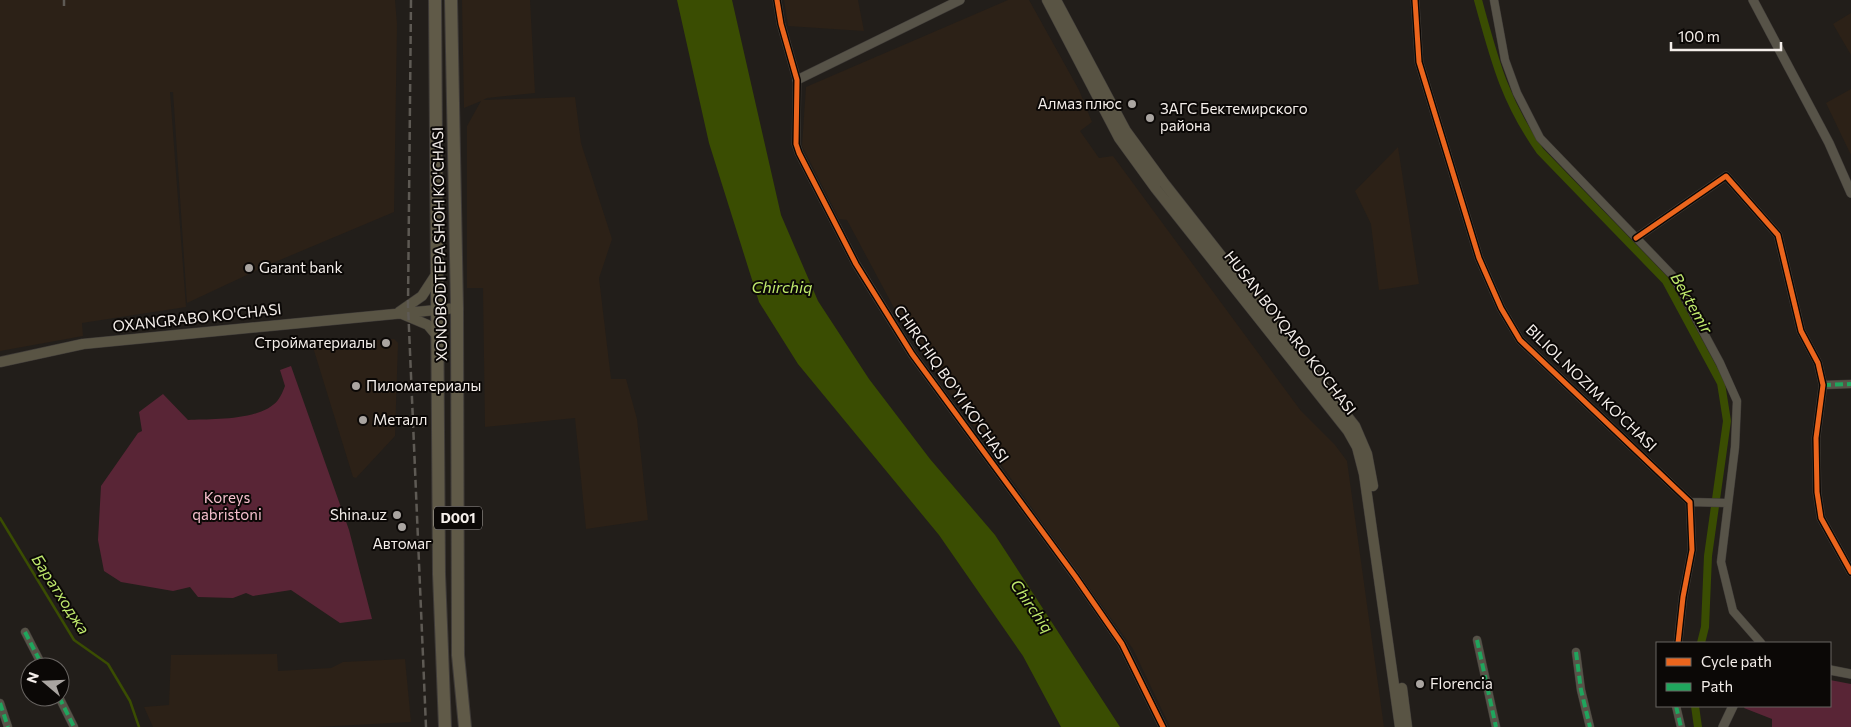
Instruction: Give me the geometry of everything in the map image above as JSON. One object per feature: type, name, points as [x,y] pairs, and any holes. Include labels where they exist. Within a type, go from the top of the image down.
[{"type":"highway","name":"XONOBODTEPA SHOH KO'CHASI","points":[[435,0],[439,583],[444,727]]},
{"type":"highway","name":"XONOBODTEPA SHOH KO'CHASI","points":[[451,0],[457,308],[458,646],[465,727]]},
{"type":"highway","points":[[444,705],[462,703]]},
{"type":"main road","name":"HUSAN BOYQARO KO'CHASI","points":[[1047,0],[1119,138],[1355,426],[1362,440],[1369,464],[1407,727]]},
{"type":"main road","name":"HUSAN BOYQARO KO'CHASI","points":[[1056,0],[1126,132],[1160,186],[1348,430],[1357,447],[1367,493],[1400,727]]},
{"type":"main road","name":"OXANGRABO KO'CHASI","points":[[398,312],[422,296],[437,272]]},
{"type":"main road","name":"OXANGRABO KO'CHASI","points":[[0,362],[83,344],[398,312],[457,308]]},
{"type":"main road","name":"OXANGRABO KO'CHASI","points":[[398,312],[419,320],[438,337]]},
{"type":"street","name":"CHIRCHIQ BO'YI KO'CHASI","points":[[776,0],[797,80],[796,144],[798,153],[856,264],[912,354],[1069,568],[1122,644],[1163,727]]},
{"type":"street","points":[[797,80],[960,0]]},
{"type":"street","name":"BILIOL NOZIM KO'CHASI","points":[[1415,0],[1419,62],[1479,258],[1501,308],[1520,340],[1690,502]]},
{"type":"street","points":[[1494,0],[1505,60],[1517,93],[1540,138],[1673,276],[1720,363],[1737,401],[1735,447],[1721,562],[1733,611],[1759,642]]},
{"type":"street","points":[[1753,0],[1824,135],[1851,193]]},
{"type":"street","points":[[1636,238],[1722,178],[1727,177],[1778,236],[1801,331],[1818,363],[1823,385],[1816,438],[1816,479],[1820,518],[1851,572]]},
{"type":"street","points":[[1823,385],[1851,384]]},
{"type":"street","points":[[1678,642],[1683,597],[1692,550],[1690,502],[1727,503]]},
{"type":"street","points":[[25,632],[38,657]]},
{"type":"street","points":[[1477,640],[1496,727]]},
{"type":"street","points":[[1576,652],[1581,690],[1590,727]]},
{"type":"street","points":[[1831,670],[1851,674]]},
{"type":"street","points":[[0,703],[8,727]]},
{"type":"street","points":[[64,707],[74,727]]},
{"type":"street","points":[[1676,707],[1681,727]]},
{"type":"street","points":[[1722,727],[1732,707]]},
{"type":"shaded area","points":[[0,0],[395,0],[397,24],[394,212],[268,265],[187,303],[173,92],[170,92],[186,307],[82,323],[83,336],[0,351]]},
{"type":"shaded area","points":[[462,0],[530,0],[535,93],[483,100],[575,97],[581,143],[612,239],[599,278],[611,379],[626,379],[637,419],[648,520],[586,529],[575,418],[485,427],[483,288],[467,288],[467,126],[481,101],[464,108]]},
{"type":"shaded area","points":[[784,0],[858,0],[864,31],[788,26]]},
{"type":"shaded area","points":[[1008,0],[1029,0],[1079,90],[1092,122],[1080,131],[1099,158],[1113,156],[1301,411],[1335,445],[1347,461],[1384,727],[1170,727],[1133,649],[939,378],[901,321],[847,220],[839,219],[802,146],[806,87]]},
{"type":"shaded area","points":[[1851,13],[1851,55],[1833,24]]},
{"type":"shaded area","points":[[1851,89],[1851,155],[1826,103]]},
{"type":"shaded area","points":[[1398,147],[1419,284],[1379,290],[1371,224],[1355,191]]},
{"type":"shaded area","points":[[394,339],[398,343],[395,436],[356,478],[353,477],[312,344]]},
{"type":"shaded area","points":[[277,654],[278,671],[331,668],[343,662],[405,659],[411,722],[316,727],[153,727],[144,707],[169,705],[171,655]]},
{"type":"green space","name":"Koreys qabristoni","points":[[291,366],[349,530],[372,619],[340,623],[291,590],[253,596],[246,593],[233,598],[198,597],[190,587],[173,591],[121,582],[104,571],[98,540],[101,486],[138,433],[142,431],[139,412],[163,394],[188,420],[236,418],[260,412],[270,407],[279,398],[285,386],[280,370]]},
{"type":"green space","points":[[1831,680],[1851,684],[1851,727],[1772,727],[1772,719],[1744,708],[1831,707]]},
{"type":"water","name":"Chirchiq","points":[[677,0],[732,0],[781,215],[818,301],[869,379],[930,459],[995,535],[1120,727],[1061,727],[1023,656],[939,535],[798,364],[759,302],[709,143]]},
{"type":"waterway","name":"Bektemir","points":[[1478,0],[1489,41],[1509,96],[1517,114],[1540,151],[1666,281],[1721,383],[1727,421],[1708,556],[1705,627],[1701,642]]},
{"type":"waterway","name":"Баратходжа","points":[[0,518],[74,640],[108,664],[130,701],[139,727]]},
{"type":"waterway","name":"Bektemir","points":[[1695,707],[1698,727]]},
{"type":"railway","points":[[64,0],[64,6]]},
{"type":"railway","points":[[411,0],[408,305],[426,727]]},
{"type":"marked path","points":[[1823,385],[1851,384]]},
{"type":"marked path","points":[[25,632],[38,657]]},
{"type":"marked path","points":[[1477,640],[1496,727]]},
{"type":"marked path","points":[[1576,652],[1581,690],[1590,727]]},
{"type":"marked path","points":[[0,703],[8,727]]},
{"type":"marked path","points":[[64,707],[74,727]]},
{"type":"marked path","points":[[1676,707],[1681,727]]},
{"type":"cycle path","points":[[777,0],[781,24],[797,80],[796,144],[856,264],[912,354],[1075,576],[1122,644],[1163,727]]},
{"type":"cycle path","points":[[1415,0],[1419,62],[1479,258],[1501,308],[1520,340],[1690,502],[1692,550],[1683,597],[1678,642]]},
{"type":"cycle path","points":[[1636,238],[1726,176],[1778,235],[1801,331],[1818,363],[1823,385],[1816,438],[1817,492],[1821,518],[1851,572]]},
{"type":"place","name":"Алмаз плюс","points":[[1132,104]]},
{"type":"place","name":"ЗАГС Бектемирского района","points":[[1150,118]]},
{"type":"place","name":"Garant bank","points":[[249,268]]},
{"type":"place","name":"Стройматериалы","points":[[386,343]]},
{"type":"place","name":"Пиломатериалы","points":[[356,386]]},
{"type":"place","name":"Металл","points":[[363,420]]},
{"type":"place","name":"Shina.uz","points":[[397,515]]},
{"type":"place","name":"Автомаг","points":[[402,527]]},
{"type":"place","name":"Florencia","points":[[1420,684]]}]
